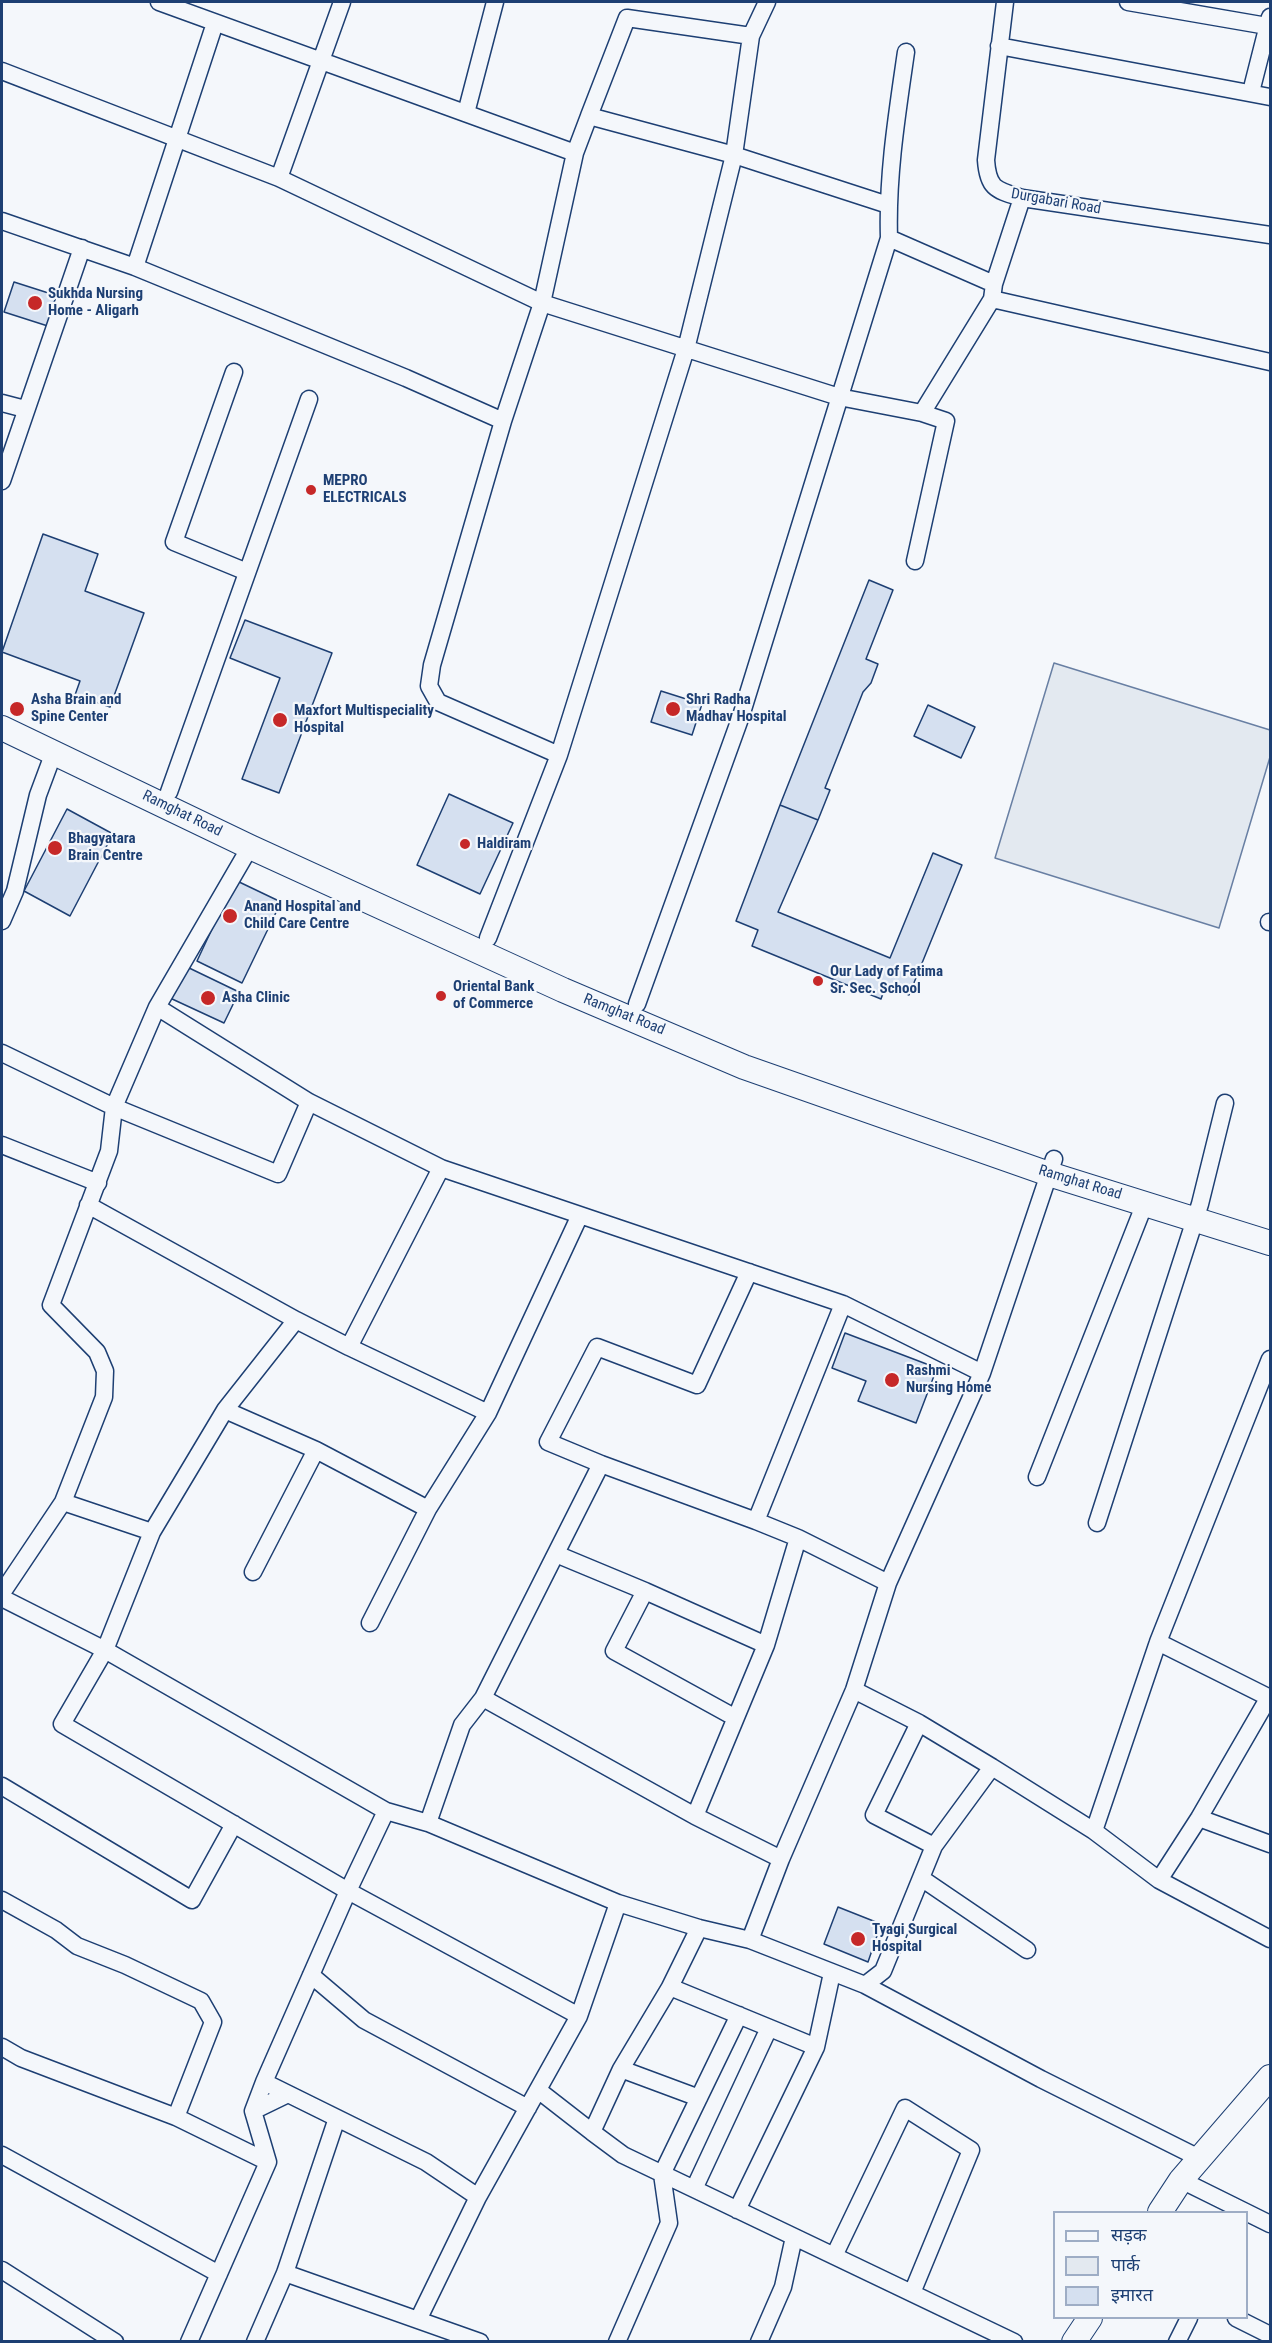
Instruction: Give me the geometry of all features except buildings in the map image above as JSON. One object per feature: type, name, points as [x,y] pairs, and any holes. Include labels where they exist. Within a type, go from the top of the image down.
[{"type":"main road","name":"Ramghat Road","points":[[2,711],[256,834],[569,976],[749,1053],[1145,1203],[1270,1226]]},
{"type":"main road","name":"Ramghat Road","points":[[2,728],[250,847],[482,951],[563,990],[744,1067],[1198,1211],[1270,1243]]},
{"type":"main road","points":[[1161,2211],[1181,2180],[1270,2077]]},
{"type":"main road","points":[[1074,2342],[1089,2319]]},
{"type":"street","points":[[159,2],[575,153]]},
{"type":"street","points":[[279,178],[342,2]]},
{"type":"street","points":[[466,113],[495,2]]},
{"type":"street","points":[[488,938],[559,755],[686,349],[734,155],[751,36],[767,2]]},
{"type":"street","name":"Durgabari Road","points":[[1005,2],[986,160],[987,178],[997,191],[1022,198],[1270,235]]},
{"type":"street","points":[[1128,2],[1269,20],[1251,92]]},
{"type":"street","points":[[559,755],[438,702],[429,686],[432,665],[503,421],[542,303],[575,153],[627,18],[751,36]]},
{"type":"street","points":[[135,267],[215,23]]},
{"type":"street","points":[[999,46],[1270,97]]},
{"type":"street","points":[[637,1004],[741,716],[889,238],[888,205],[893,144],[906,52]]},
{"type":"street","points":[[2,71],[279,178],[542,303],[838,398],[922,413],[946,421],[915,561]]},
{"type":"street","points":[[589,116],[734,155],[888,205]]},
{"type":"street","points":[[922,413],[993,292],[1022,198]]},
{"type":"street","points":[[2,221],[135,267],[406,378],[503,421]]},
{"type":"street","points":[[889,238],[993,292],[1270,362]]},
{"type":"street","points":[[2,481],[82,248]]},
{"type":"street","points":[[234,372],[174,542],[247,572]]},
{"type":"street","points":[[169,792],[309,399]]},
{"type":"street","points":[[2,403],[25,409]]},
{"type":"street","points":[[2,921],[15,891],[38,795],[54,752]]},
{"type":"street","points":[[2,1593],[63,1502],[104,1398],[105,1371],[97,1352],[51,1305],[109,1151],[114,1107],[157,1006],[250,847]]},
{"type":"street","points":[[157,1006],[309,1102],[441,1168],[843,1304],[982,1373]]},
{"type":"street","points":[[2,1053],[114,1107],[278,1174],[309,1102]]},
{"type":"street","points":[[1097,1523],[1198,1211],[1225,1103]]},
{"type":"street","points":[[2,1145],[98,1183]]},
{"type":"street","points":[[750,1940],[781,1859],[854,1690],[888,1583],[982,1373],[1052,1166]]},
{"type":"street","points":[[349,1347],[441,1168]]},
{"type":"street","points":[[1037,1477],[1145,1203]]},
{"type":"street","points":[[88,1205],[296,1320],[488,1413]]},
{"type":"street","points":[[370,1623],[428,1509],[488,1413],[580,1215]]},
{"type":"street","points":[[749,1272],[698,1385],[597,1347],[548,1442],[798,1538],[888,1583]]},
{"type":"street","points":[[756,1521],[843,1304]]},
{"type":"street","points":[[296,1320],[225,1410],[152,1532],[105,1650],[62,1724],[348,1891],[579,2016]]},
{"type":"street","points":[[1094,1831],[1158,1642],[1270,1359]]},
{"type":"street","points":[[225,1410],[316,1450],[428,1509]]},
{"type":"street","points":[[253,1572],[316,1450]]},
{"type":"street","points":[[428,1823],[462,1725],[483,1698],[601,1464]]},
{"type":"street","points":[[63,1502],[152,1532]]},
{"type":"street","points":[[695,1816],[766,1645],[798,1538]]},
{"type":"street","points":[[556,1554],[766,1645]]},
{"type":"street","points":[[645,1591],[614,1651],[734,1718]]},
{"type":"street","points":[[2,1598],[105,1650],[386,1810],[428,1823],[618,1903],[699,1928],[750,1940],[865,1985],[1041,2079],[1199,2158]]},
{"type":"street","points":[[1158,1642],[1270,1697],[1199,1818],[1159,1880]]},
{"type":"street","points":[[854,1690],[919,1723],[992,1767],[1094,1831],[1159,1880],[1270,1937]]},
{"type":"street","points":[[483,1698],[695,1816],[781,1859]]},
{"type":"street","points":[[919,1723],[874,1815],[934,1846]]},
{"type":"street","points":[[865,1985],[883,1971],[934,1846],[992,1767]]},
{"type":"street","points":[[2,1786],[192,1900],[234,1824]]},
{"type":"street","points":[[189,2342],[268,2162],[253,2111],[348,1891],[386,1810]]},
{"type":"street","points":[[1199,1818],[1270,1844]]},
{"type":"street","points":[[921,1878],[1027,1950]]},
{"type":"street","points":[[2,1900],[56,1930],[77,1946],[125,1965],[201,2001],[213,2022],[176,2117]]},
{"type":"street","points":[[419,2318],[478,2197],[579,2016],[618,1903]]},
{"type":"street","points":[[592,2132],[621,2069],[670,1987],[699,1928]]},
{"type":"street","points":[[737,2210],[816,2048],[832,1973]]},
{"type":"street","points":[[311,1975],[364,2020],[528,2108]]},
{"type":"street","points":[[670,1987],[816,2048]]},
{"type":"street","points":[[617,2342],[669,2223],[662,2174],[739,2015]]},
{"type":"street","points":[[694,2189],[769,2028]]},
{"type":"street","points":[[2,2047],[21,2058],[176,2117],[268,2162]]},
{"type":"street","points":[[621,2069],[699,2098]]},
{"type":"street","points":[[264,2082],[426,2162],[478,2197]]},
{"type":"street","points":[[538,2090],[623,2155],[1014,2342]]},
{"type":"street","points":[[253,2111],[288,2094]]},
{"type":"street","points":[[834,2256],[905,2108],[971,2150],[912,2293]]},
{"type":"street","points":[[255,2342],[285,2273],[337,2118]]},
{"type":"street","points":[[2,2155],[219,2274]]},
{"type":"street","points":[[1181,2180],[1244,2211]]},
{"type":"street","points":[[1248,2213],[1270,2224]]},
{"type":"street","points":[[759,2342],[783,2288],[794,2237]]},
{"type":"street","points":[[2,2270],[115,2342]]},
{"type":"street","points":[[285,2273],[419,2318],[480,2342]]},
{"type":"street","points":[[1177,2342],[1188,2319]]},
{"type":"street","points":[[1238,2319],[1270,2335]]},
{"type":"green space","points":[[1054,663],[1270,730],[1270,757],[1219,928],[995,858]]},
{"type":"place","name":"Sukhda Nursing Home - Aligarh","points":[[35,303]]},
{"type":"place","name":"MEPRO ELECTRICALS","points":[[311,490]]},
{"type":"place","name":"Asha Brain and Spine Center","points":[[17,709]]},
{"type":"place","name":"Shri Radha Madhav Hospital","points":[[673,709]]},
{"type":"place","name":"Maxfort Multispeciality Hospital","points":[[280,720]]},
{"type":"place","name":"Haldiram","points":[[465,844]]},
{"type":"place","name":"Bhagyatara Brain Centre","points":[[55,848]]},
{"type":"place","name":"Anand Hospital and Child Care Centre","points":[[230,916]]},
{"type":"place","name":"Our Lady of Fatima Sr. Sec. School","points":[[818,981]]},
{"type":"place","name":"Oriental Bank of Commerce","points":[[441,996]]},
{"type":"place","name":"Asha Clinic","points":[[208,998]]},
{"type":"place","name":"Rashmi Nursing Home","points":[[892,1380]]},
{"type":"place","name":"Tyagi Surgical Hospital","points":[[858,1939]]}]
